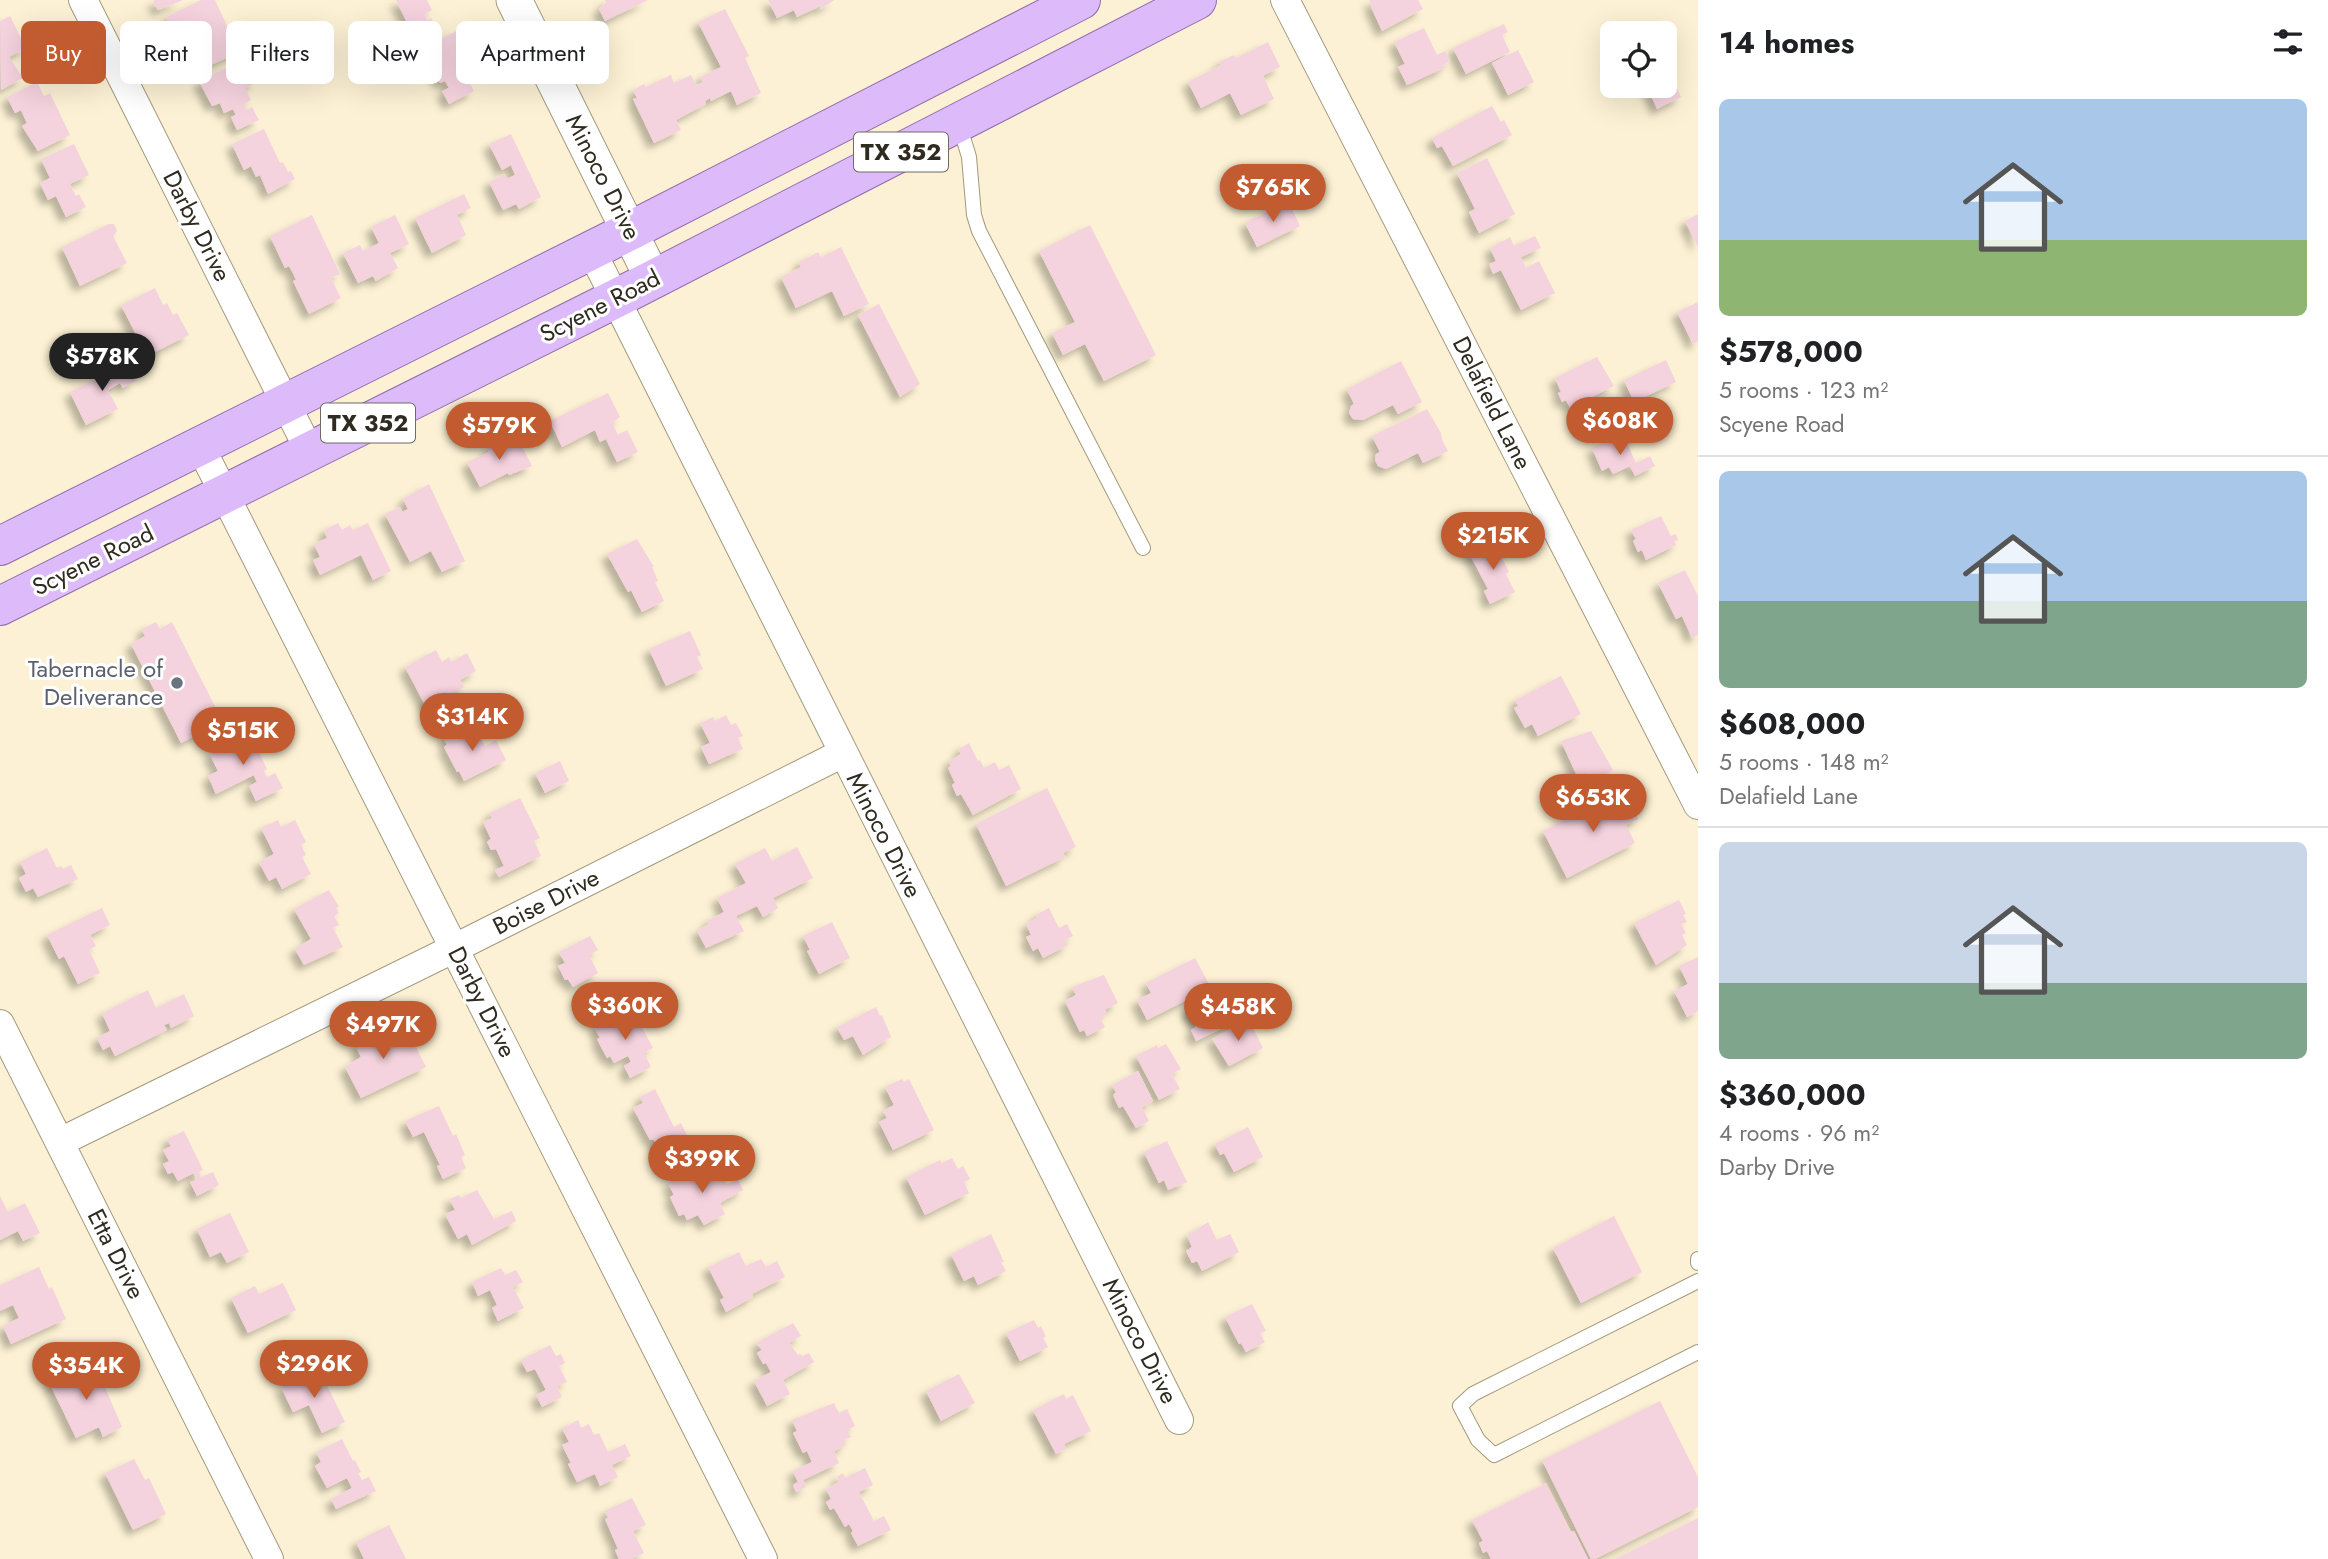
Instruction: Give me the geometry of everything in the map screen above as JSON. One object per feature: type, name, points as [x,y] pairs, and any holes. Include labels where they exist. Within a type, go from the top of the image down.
[{"type":"main road","name":"TX 352","points":[[0,546],[630,231],[1081,0]]},
{"type":"main road","name":"Scyene Road","points":[[0,606],[615,299],[1197,0]]},
{"type":"street","name":"Darby Drive","points":[[83,0],[310,452]]},
{"type":"street","name":"Minoco Drive","points":[[514,0],[653,279]]},
{"type":"street","name":"Delafield Lane","points":[[1285,0],[1698,805]]},
{"type":"street","name":"Minoco Drive","points":[[590,250],[1179,1420]]},
{"type":"street","name":"Darby Drive","points":[[200,446],[763,1559]]},
{"type":"street","name":"Boise Drive","points":[[60,1142],[843,753]]},
{"type":"street","name":"Etta Drive","points":[[0,1024],[269,1559]]},
{"type":"lane","points":[[958,122],[969,157],[974,215],[979,231],[1143,548]]},
{"type":"lane","points":[[1698,1281],[1473,1394],[1460,1406],[1478,1440],[1494,1455],[1698,1352]]},
{"type":"building","points":[[183,0],[158,10],[153,1]]},
{"type":"building","points":[[201,0],[215,0],[226,24],[226,58],[212,65],[212,21],[168,21],[166,17]]},
{"type":"building","points":[[396,0],[427,0],[432,10],[425,14],[427,20],[431,18],[433,21],[406,21]]},
{"type":"building","points":[[605,0],[648,0],[605,21],[599,9],[606,3]]},
{"type":"building","points":[[768,0],[834,0],[821,9],[820,6],[797,17],[794,10],[777,18]]},
{"type":"building","points":[[1369,0],[1418,0],[1423,9],[1382,31]]},
{"type":"building","points":[[725,9],[749,56],[745,58],[761,93],[737,105],[731,91],[711,101],[710,98],[705,101],[706,104],[676,120],[681,130],[654,143],[633,99],[637,98],[633,90],[671,75],[674,83],[691,75],[696,85],[703,82],[700,77],[721,67],[698,22]]},
{"type":"building","points":[[10,16],[21,38],[21,51],[9,57],[21,79],[1,90],[0,21]]},
{"type":"building","points":[[1504,24],[1508,32],[1502,35],[1510,52],[1466,74],[1453,48]]},
{"type":"building","points":[[1424,28],[1437,55],[1445,51],[1450,61],[1443,65],[1444,68],[1407,85],[1398,67],[1405,64],[1394,42]]},
{"type":"building","points":[[456,31],[456,84],[470,84],[474,91],[449,104],[442,91],[449,88],[445,81],[442,82],[442,38]]},
{"type":"building","points":[[1268,42],[1280,67],[1263,76],[1274,99],[1241,115],[1230,93],[1201,108],[1188,82],[1221,65],[1219,62],[1234,55],[1236,58]]},
{"type":"building","points":[[1518,50],[1534,82],[1508,95],[1492,63]]},
{"type":"building","points":[[226,68],[226,84],[253,84],[245,88],[251,100],[244,104],[246,110],[252,107],[259,120],[237,130],[231,117],[236,115],[233,109],[224,113],[220,103],[212,106],[201,84],[212,84],[212,75]]},
{"type":"building","points":[[38,84],[44,96],[50,93],[70,135],[38,151],[22,126],[27,123],[21,110],[15,113],[7,97]]},
{"type":"building","points":[[1677,88],[1681,97],[1657,109],[1652,98],[1677,98]]},
{"type":"building","points":[[1492,106],[1512,135],[1453,166],[1442,146],[1437,148],[1432,138]]},
{"type":"building","points":[[264,129],[280,163],[283,162],[295,179],[268,194],[260,175],[256,177],[251,166],[244,170],[232,144]]},
{"type":"building","points":[[511,134],[541,197],[519,209],[516,204],[503,210],[489,182],[504,174],[507,179],[515,175],[511,165],[502,170],[489,144]]},
{"type":"building","points":[[74,144],[89,175],[70,184],[86,207],[66,217],[56,196],[48,200],[40,183],[50,178],[41,159]]},
{"type":"building","points":[[1487,158],[1515,214],[1479,233],[1469,212],[1475,209],[1457,173]]},
{"type":"building","points":[[464,194],[471,208],[457,215],[466,235],[432,253],[415,218]]},
{"type":"building","points":[[1288,201],[1300,226],[1257,247],[1245,223]]},
{"type":"building","points":[[1698,214],[1698,247],[1685,221]]},
{"type":"building","points":[[312,215],[340,274],[331,278],[341,298],[309,314],[293,281],[296,280],[293,273],[289,266],[285,268],[270,236]]},
{"type":"building","points":[[395,215],[409,244],[390,253],[398,268],[376,281],[373,276],[358,283],[343,253],[360,245],[363,251],[379,243],[371,227]]},
{"type":"building","points":[[114,224],[117,231],[113,236],[127,263],[80,286],[62,247]]},
{"type":"building","points":[[1090,225],[1156,355],[1104,381],[1085,344],[1063,355],[1052,333],[1075,322],[1039,251]]},
{"type":"building","points":[[1535,236],[1541,248],[1521,257],[1526,268],[1539,261],[1555,293],[1521,310],[1501,270],[1493,274],[1489,264],[1496,261],[1490,248],[1510,237],[1514,246]]},
{"type":"building","points":[[841,247],[869,304],[844,316],[832,291],[796,308],[781,277],[801,267],[799,262],[818,252],[821,257]]},
{"type":"building","points":[[155,288],[163,305],[167,303],[173,315],[177,313],[189,335],[147,356],[121,305]]},
{"type":"building","points":[[1698,302],[1698,341],[1693,344],[1677,312]]},
{"type":"building","points":[[879,304],[920,384],[900,397],[858,315]]},
{"type":"building","points":[[1597,357],[1614,386],[1570,408],[1566,400],[1562,402],[1555,378]]},
{"type":"building","points":[[125,359],[136,381],[123,388],[120,383],[108,390],[118,409],[86,425],[70,392],[114,370],[112,366]]},
{"type":"building","points":[[1666,360],[1676,382],[1634,402],[1624,380]]},
{"type":"building","points":[[1401,361],[1422,402],[1398,414],[1393,405],[1363,420],[1353,419],[1349,413],[1354,404],[1347,389]]},
{"type":"building","points":[[608,393],[620,417],[612,422],[618,435],[627,430],[638,452],[617,462],[606,439],[600,442],[595,430],[562,447],[550,421]]},
{"type":"building","points":[[1427,409],[1448,451],[1423,463],[1418,453],[1386,469],[1378,466],[1375,460],[1376,454],[1380,452],[1372,436]]},
{"type":"building","points":[[1623,434],[1636,463],[1650,456],[1655,466],[1635,476],[1630,466],[1613,474],[1609,467],[1602,471],[1592,448]]},
{"type":"building","points":[[505,438],[508,445],[519,440],[532,466],[509,475],[508,473],[480,487],[467,462],[489,452],[487,448]]},
{"type":"building","points":[[429,484],[465,561],[442,572],[431,551],[410,562],[385,514],[400,507],[402,512],[408,509],[403,499]]},
{"type":"building","points":[[1661,516],[1671,536],[1676,534],[1678,540],[1674,542],[1676,545],[1646,560],[1642,550],[1638,552],[1631,530]]},
{"type":"building","points":[[338,523],[342,530],[350,525],[353,530],[368,523],[391,571],[373,580],[361,555],[320,575],[313,560],[320,557],[314,544],[327,538],[324,530]]},
{"type":"building","points":[[637,539],[654,567],[658,581],[655,582],[664,601],[642,612],[607,554]]},
{"type":"building","points":[[1493,540],[1509,572],[1506,574],[1515,592],[1490,604],[1484,591],[1488,589],[1469,553]]},
{"type":"building","points":[[1685,570],[1698,596],[1698,635],[1692,638],[1682,616],[1676,619],[1658,583]]},
{"type":"building","name":"Tabernacle of Deliverance","points":[[156,622],[160,629],[172,622],[223,722],[181,743],[131,644],[145,636],[142,629]]},
{"type":"building","points":[[690,631],[701,655],[697,657],[703,669],[666,686],[649,649]]},
{"type":"building","points":[[436,650],[442,662],[449,657],[451,662],[467,653],[476,671],[460,680],[464,687],[426,707],[405,667]]},
{"type":"building","points":[[1561,676],[1581,714],[1538,736],[1532,724],[1525,728],[1514,708],[1518,706],[1515,700]]},
{"type":"building","points":[[726,715],[731,725],[736,723],[743,736],[738,738],[743,749],[709,764],[701,747],[710,743],[700,723],[713,717],[715,721]]},
{"type":"building","points":[[463,726],[468,736],[478,732],[485,746],[496,740],[506,760],[464,781],[444,747],[447,745],[443,737]]},
{"type":"building","points":[[248,731],[255,740],[260,738],[264,747],[258,750],[267,769],[264,771],[267,777],[275,773],[283,788],[256,801],[249,786],[257,782],[254,775],[216,794],[208,776],[218,771],[209,753],[237,740],[235,737]]},
{"type":"building","points":[[1591,731],[1613,770],[1589,782],[1585,773],[1577,776],[1561,741]]},
{"type":"building","points":[[969,743],[984,768],[995,762],[999,770],[1009,765],[1021,789],[973,815],[961,794],[957,796],[948,768],[951,766],[949,761],[961,754],[959,749]]},
{"type":"building","points":[[560,761],[569,781],[545,793],[535,773]]},
{"type":"building","points":[[1047,788],[1076,847],[1063,853],[1065,857],[1006,886],[976,824]]},
{"type":"building","points":[[1623,789],[1638,819],[1626,825],[1635,843],[1567,878],[1543,831]]},
{"type":"building","points":[[520,798],[540,838],[534,841],[541,856],[499,877],[495,870],[504,866],[496,849],[491,850],[487,842],[491,839],[483,822],[492,818],[490,813]]},
{"type":"building","points":[[278,820],[281,827],[295,820],[306,842],[301,845],[306,855],[302,857],[311,874],[282,889],[276,877],[269,881],[259,862],[274,854],[261,828]]},
{"type":"building","points":[[797,847],[813,878],[773,898],[778,908],[763,917],[757,906],[736,916],[744,931],[706,948],[697,931],[709,924],[707,921],[724,912],[717,898],[746,883],[735,864],[765,848],[772,861]]},
{"type":"building","points":[[47,848],[57,868],[61,866],[63,869],[71,865],[78,879],[38,897],[33,888],[26,892],[19,878],[26,874],[20,862]]},
{"type":"building","points":[[329,890],[339,907],[336,908],[339,913],[334,916],[339,925],[333,928],[343,947],[304,965],[295,949],[311,939],[294,909]]},
{"type":"building","points":[[1679,900],[1686,914],[1683,915],[1687,922],[1681,924],[1686,933],[1682,935],[1687,945],[1656,965],[1634,923]]},
{"type":"building","points":[[102,908],[110,925],[90,935],[96,946],[89,950],[100,973],[78,984],[64,956],[59,959],[47,935]]},
{"type":"building","points":[[1049,908],[1059,928],[1067,924],[1073,936],[1065,940],[1068,945],[1043,958],[1038,948],[1033,951],[1026,937],[1031,935],[1026,924]]},
{"type":"building","points":[[832,922],[850,958],[819,974],[807,951],[810,950],[803,936]]},
{"type":"building","points":[[590,936],[598,950],[589,955],[598,973],[573,987],[568,979],[565,980],[558,966],[565,963],[559,952]]},
{"type":"building","points":[[1698,957],[1698,1011],[1687,1017],[1674,991],[1688,984],[1679,966]]},
{"type":"building","points":[[1195,958],[1211,988],[1147,1020],[1137,1000],[1151,993],[1146,983]]},
{"type":"building","points":[[1104,975],[1118,1003],[1106,1009],[1106,1015],[1100,1018],[1105,1027],[1087,1036],[1084,1030],[1080,1032],[1065,1001],[1076,995],[1072,987]]},
{"type":"building","points":[[1230,986],[1246,1017],[1196,1041],[1191,1030],[1196,1027],[1186,1008]]},
{"type":"building","points":[[148,990],[156,1008],[184,994],[194,1016],[171,1028],[169,1023],[164,1025],[167,1030],[115,1056],[110,1046],[103,1050],[97,1038],[110,1031],[102,1013]]},
{"type":"building","points":[[876,1007],[891,1037],[863,1055],[853,1036],[844,1040],[837,1027]]},
{"type":"building","points":[[625,1011],[631,1021],[637,1018],[653,1048],[644,1053],[651,1067],[630,1078],[624,1066],[631,1062],[628,1056],[614,1063],[610,1056],[607,1058],[594,1027]]},
{"type":"building","points":[[1249,1020],[1263,1048],[1229,1066],[1212,1039]]},
{"type":"building","points":[[384,1023],[391,1035],[399,1031],[406,1044],[413,1041],[426,1067],[361,1098],[345,1067],[361,1057],[355,1045],[369,1038],[366,1032]]},
{"type":"building","points":[[1166,1044],[1181,1069],[1172,1074],[1180,1089],[1159,1100],[1136,1056],[1157,1045],[1158,1048]]},
{"type":"building","points":[[1138,1071],[1153,1101],[1142,1107],[1149,1121],[1136,1128],[1123,1106],[1119,1108],[1112,1085]]},
{"type":"building","points":[[902,1079],[904,1082],[909,1079],[934,1130],[893,1150],[879,1122],[887,1118],[883,1111],[894,1105],[885,1087]]},
{"type":"building","points":[[655,1089],[674,1127],[681,1123],[696,1154],[668,1167],[633,1108],[643,1103],[640,1097]]},
{"type":"building","points":[[439,1106],[453,1136],[456,1134],[465,1155],[461,1157],[466,1168],[443,1179],[437,1166],[440,1165],[424,1132],[413,1137],[405,1121]]},
{"type":"building","points":[[1248,1127],[1263,1157],[1234,1172],[1224,1153],[1220,1155],[1215,1144]]},
{"type":"building","points":[[184,1131],[203,1170],[199,1172],[201,1177],[213,1172],[219,1185],[197,1196],[190,1182],[196,1180],[194,1173],[178,1181],[173,1172],[168,1174],[163,1164],[169,1161],[163,1150],[171,1146],[167,1139]]},
{"type":"building","points":[[1167,1141],[1187,1182],[1168,1190],[1164,1180],[1159,1183],[1144,1152]]},
{"type":"building","points":[[952,1158],[958,1169],[963,1166],[970,1179],[964,1182],[969,1193],[925,1215],[906,1177],[940,1160],[942,1163]]},
{"type":"building","points":[[699,1168],[705,1180],[720,1172],[727,1185],[738,1179],[743,1190],[720,1203],[725,1214],[704,1225],[698,1215],[687,1220],[684,1214],[679,1216],[670,1197],[674,1195],[668,1183]]},
{"type":"building","points":[[477,1190],[494,1219],[512,1211],[516,1221],[472,1245],[467,1234],[458,1239],[445,1214],[455,1210],[450,1199],[459,1195],[461,1198]]},
{"type":"building","points":[[0,1196],[8,1212],[25,1203],[40,1233],[23,1241],[18,1231],[0,1240]]},
{"type":"building","points":[[230,1213],[249,1252],[227,1263],[221,1252],[210,1257],[197,1229]]},
{"type":"building","points":[[1614,1216],[1642,1272],[1581,1303],[1553,1248]]},
{"type":"building","points":[[1208,1222],[1217,1240],[1230,1234],[1239,1252],[1202,1271],[1197,1261],[1192,1263],[1186,1251],[1192,1247],[1187,1236]]},
{"type":"building","points":[[991,1234],[1006,1271],[978,1285],[974,1276],[964,1281],[951,1254]]},
{"type":"building","points":[[739,1252],[746,1266],[761,1259],[766,1267],[777,1261],[785,1277],[752,1294],[753,1297],[726,1312],[720,1300],[724,1298],[708,1267]]},
{"type":"building","points":[[39,1267],[49,1289],[52,1287],[66,1319],[11,1344],[3,1326],[19,1318],[13,1305],[0,1311],[0,1285]]},
{"type":"building","points":[[501,1268],[505,1275],[516,1270],[523,1282],[513,1287],[524,1308],[498,1321],[492,1308],[497,1305],[490,1290],[478,1296],[472,1282]]},
{"type":"building","points":[[283,1283],[296,1310],[248,1333],[231,1298],[255,1286],[259,1294]]},
{"type":"building","points":[[1252,1304],[1266,1331],[1260,1333],[1265,1342],[1246,1352],[1225,1317]]},
{"type":"building","points":[[1034,1320],[1038,1328],[1041,1326],[1048,1347],[1020,1361],[1006,1333]]},
{"type":"building","points":[[793,1323],[801,1336],[789,1343],[798,1355],[809,1353],[814,1362],[783,1380],[790,1394],[767,1406],[754,1381],[771,1372],[757,1353],[762,1350],[756,1343]]},
{"type":"building","points":[[550,1345],[556,1356],[561,1354],[565,1363],[559,1366],[567,1382],[557,1386],[562,1397],[542,1407],[536,1395],[546,1390],[535,1369],[527,1372],[521,1360]]},
{"type":"building","points":[[91,1362],[99,1379],[101,1378],[122,1427],[103,1437],[99,1427],[76,1438],[49,1382]]},
{"type":"building","points":[[319,1369],[345,1422],[322,1433],[309,1405],[293,1412],[281,1387]]},
{"type":"building","points":[[959,1374],[975,1403],[941,1421],[926,1391]]},
{"type":"building","points":[[1064,1394],[1066,1399],[1073,1395],[1091,1431],[1064,1444],[1066,1449],[1056,1454],[1033,1410]]},
{"type":"building","points":[[1660,1401],[1698,1477],[1698,1507],[1591,1559],[1542,1460]]},
{"type":"building","points":[[834,1403],[839,1413],[847,1409],[855,1426],[847,1430],[851,1437],[843,1440],[846,1445],[834,1451],[839,1463],[803,1480],[806,1487],[796,1492],[793,1485],[798,1482],[793,1471],[812,1462],[807,1451],[803,1453],[793,1433],[797,1431],[792,1420]]},
{"type":"building","points":[[578,1420],[581,1428],[589,1424],[594,1435],[599,1433],[608,1452],[625,1444],[631,1456],[612,1465],[618,1477],[600,1486],[595,1474],[577,1482],[562,1445],[569,1442],[562,1428]]},
{"type":"building","points":[[342,1439],[361,1472],[358,1473],[362,1480],[369,1477],[376,1491],[336,1509],[331,1499],[352,1488],[347,1478],[327,1488],[315,1466],[321,1462],[316,1452]]},
{"type":"building","points":[[134,1459],[145,1480],[149,1478],[166,1514],[133,1530],[105,1473]]},
{"type":"building","points":[[865,1468],[873,1485],[859,1492],[874,1521],[884,1516],[891,1530],[858,1546],[849,1524],[845,1527],[834,1508],[830,1510],[826,1502],[831,1499],[826,1489],[839,1482],[837,1477],[843,1473],[845,1478]]},
{"type":"building","points":[[1546,1483],[1588,1559],[1491,1559],[1487,1551],[1483,1553],[1479,1543],[1483,1541],[1472,1520]]},
{"type":"building","points":[[632,1498],[646,1525],[633,1531],[644,1553],[632,1559],[619,1559],[615,1550],[618,1549],[605,1519],[608,1518],[605,1511]]},
{"type":"building","points":[[1698,1518],[1698,1559],[1615,1559]]},
{"type":"building","points":[[389,1525],[406,1559],[364,1559],[356,1542]]},
{"type":"place","name":"Tabernacle of Deliverance","points":[[177,683]]}]
